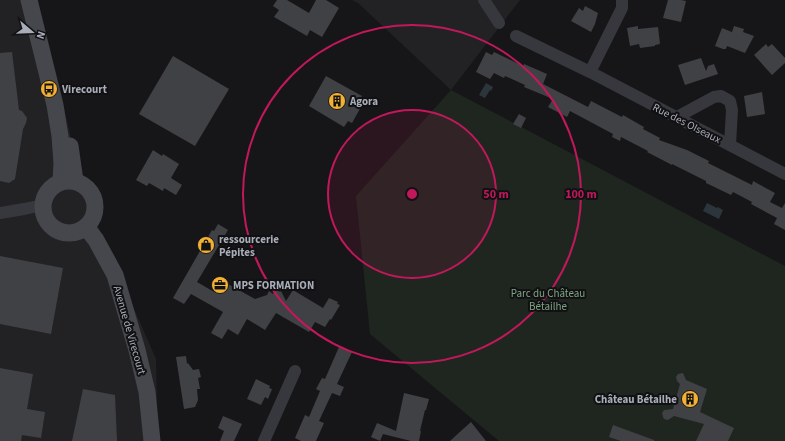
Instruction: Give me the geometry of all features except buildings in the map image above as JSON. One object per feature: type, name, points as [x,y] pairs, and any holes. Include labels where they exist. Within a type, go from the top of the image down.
[{"type":"street","points":[[29,0],[55,105],[60,136],[62,163],[68,182]]},
{"type":"street","points":[[40,0],[64,104],[69,135],[68,182]]},
{"type":"street","points":[[484,0],[499,23]]},
{"type":"street","points":[[590,72],[622,8],[622,0]]},
{"type":"street","name":"Rue des OIseaux","points":[[516,36],[590,72],[785,174]]},
{"type":"street","points":[[677,117],[714,97],[721,96],[726,98],[730,101],[732,110],[730,145]]},
{"type":"street","points":[[68,182],[81,184],[86,187],[93,197],[95,205],[95,213],[92,221],[79,232],[62,232],[54,228],[48,222],[44,214],[43,205],[46,196],[52,188],[68,182]]},
{"type":"street","points":[[0,213],[24,210],[43,205]]},
{"type":"street","name":"Avenue de Virecourt","points":[[86,227],[96,240],[115,275],[137,350],[147,392],[152,441]]},
{"type":"street","points":[[264,441],[295,371]]},
{"type":"shaded area","points":[[0,0],[37,0],[86,199],[156,359],[158,441],[0,441]]},
{"type":"shaded area","points":[[352,0],[520,0],[451,90],[358,3]]},
{"type":"shaded area","points":[[486,83],[493,87],[485,98],[479,95]]},
{"type":"shaded area","points":[[707,203],[723,210],[719,219],[703,211]]},
{"type":"green space","name":"Parc du Château Bétailhe","points":[[451,90],[785,266],[785,441],[499,441],[370,334],[356,196]]},
{"type":"place","name":"Virecourt","points":[[49,89]]},
{"type":"place","name":"Agora","points":[[337,101]]},
{"type":"place","name":"ressourcerie Pépites","points":[[206,245]]},
{"type":"place","name":"MPS FORMATION","points":[[220,285]]},
{"type":"place","name":"Château Bétailhe","points":[[690,399]]}]
